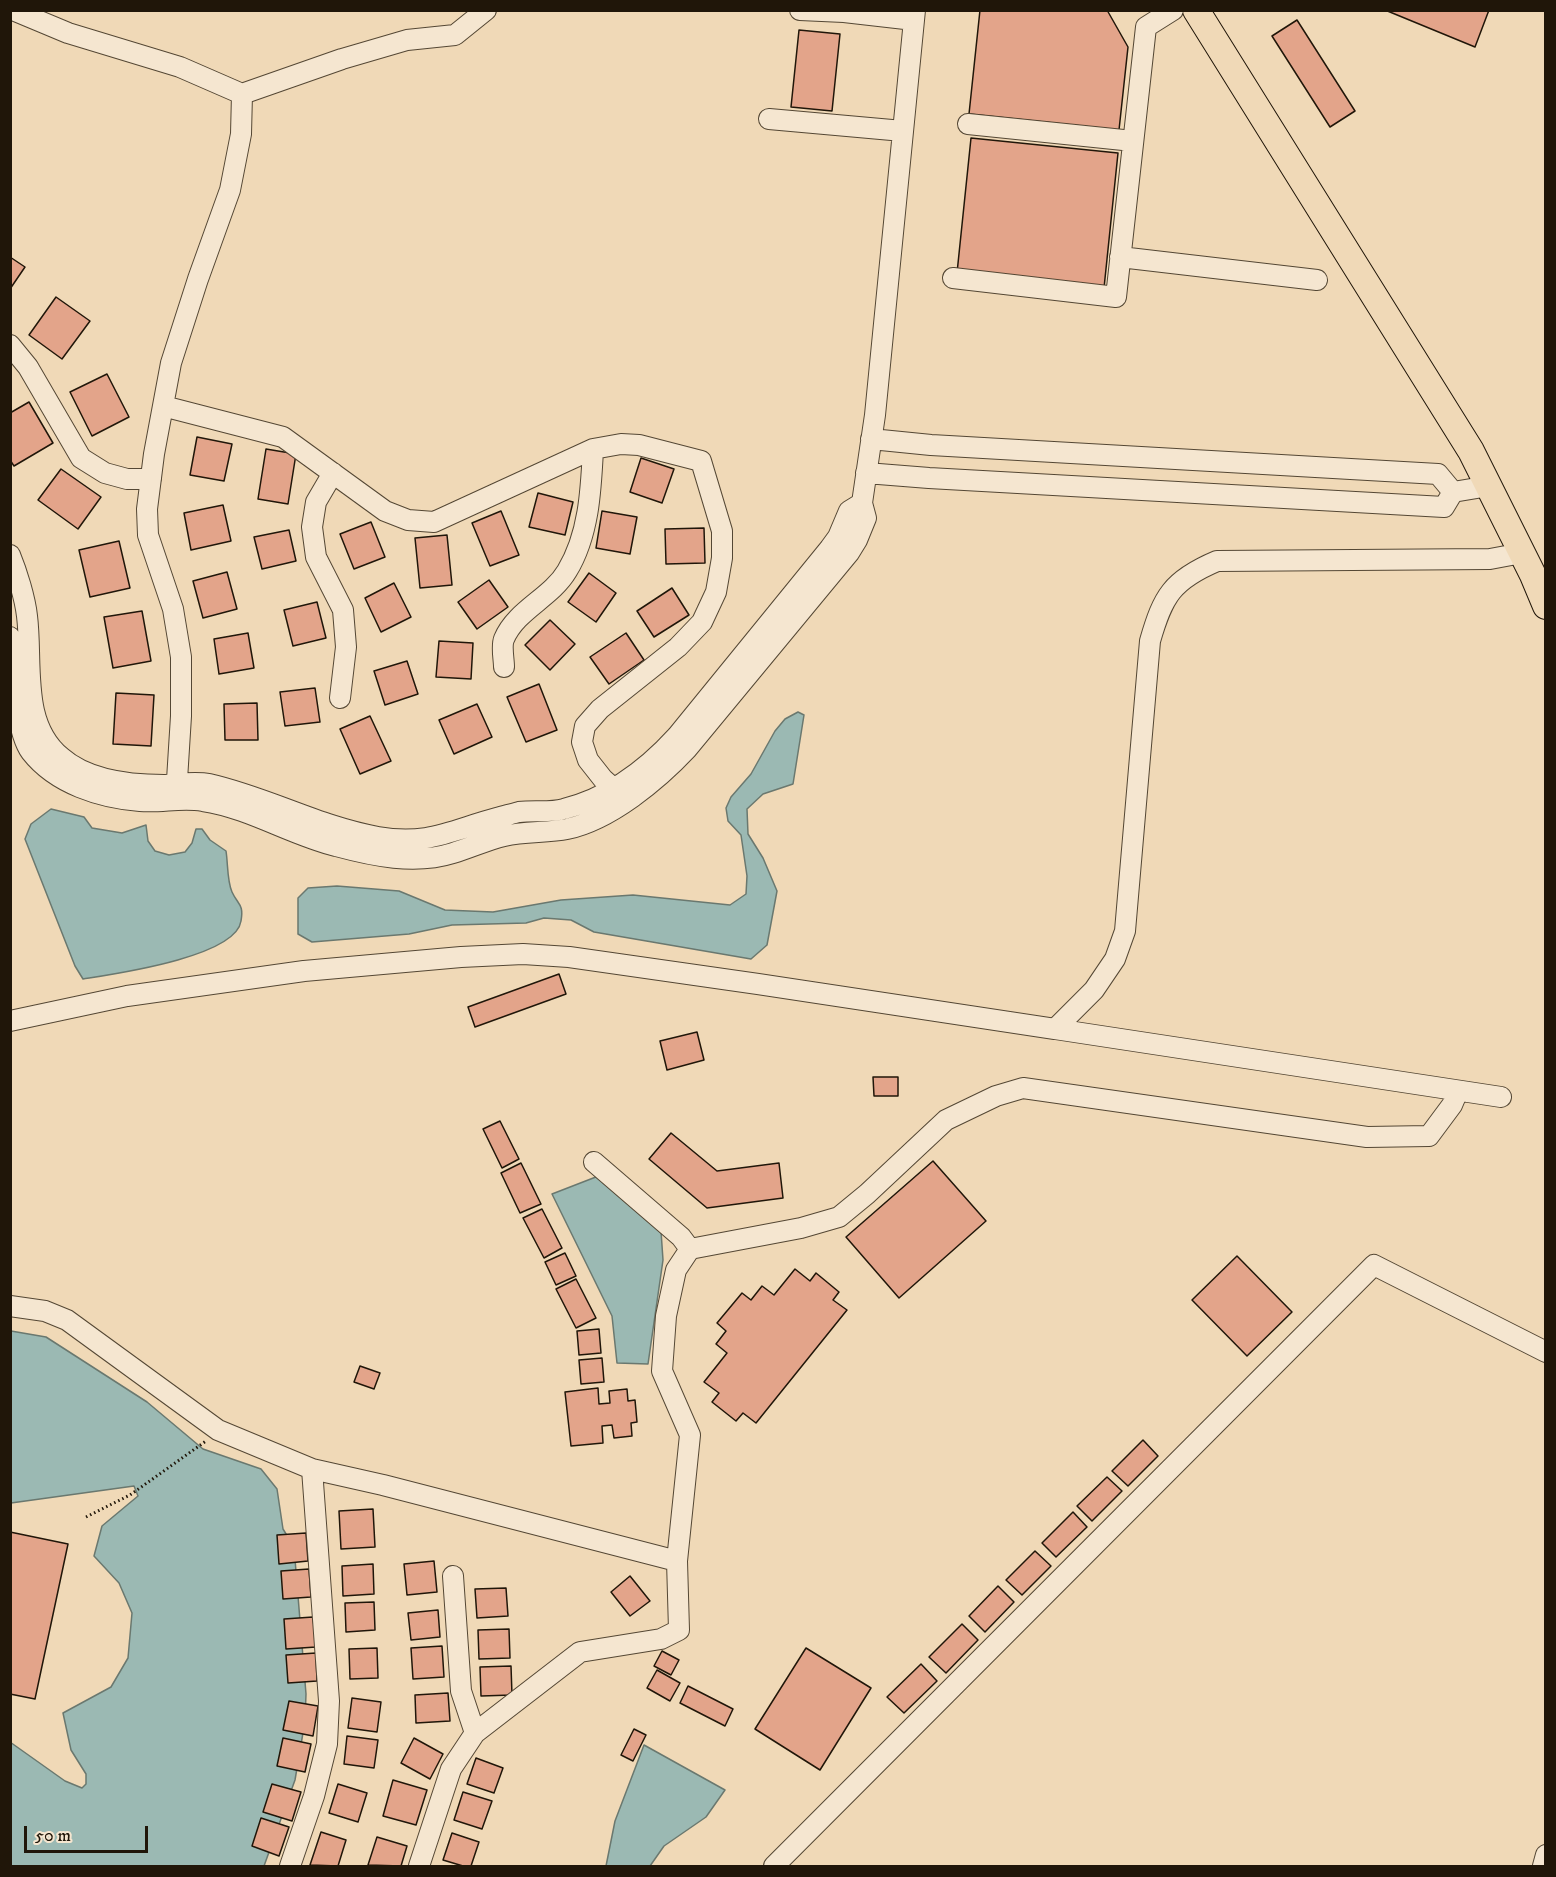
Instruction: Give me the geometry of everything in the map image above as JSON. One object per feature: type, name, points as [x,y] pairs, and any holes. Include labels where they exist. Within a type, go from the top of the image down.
[{"type":"main road","points":[[1196,10],[1471,451],[1522,553],[1545,606]]},
{"type":"street","points":[[13,10],[68,33],[180,66],[242,94],[342,59],[407,40],[455,34],[486,10]]},
{"type":"street","points":[[10,637],[20,698],[20,724],[30,750],[47,768],[72,785],[106,796],[141,801],[176,792],[249,814],[334,846],[376,855],[417,859],[451,854],[491,839],[520,832],[568,829],[601,816],[620,794],[665,772],[687,749],[849,554],[866,518],[862,503],[871,439],[915,15],[800,10]]},
{"type":"street","points":[[953,278],[1116,297],[1146,27],[1173,10]]},
{"type":"street","points":[[176,792],[181,716],[181,657],[172,609],[148,536],[147,509],[171,363],[230,190],[241,134],[242,94]]},
{"type":"street","points":[[769,119],[903,131]]},
{"type":"street","points":[[968,124],[1133,141]]},
{"type":"street","points":[[1120,257],[1317,280]]},
{"type":"street","points":[[10,345],[28,367],[81,458],[105,473],[127,479],[151,479]]},
{"type":"street","points":[[163,406],[283,437],[384,511],[408,520],[434,522],[593,449],[621,444],[639,445],[700,461],[722,531],[722,558],[716,592],[702,622],[678,647],[600,709],[585,726],[582,742],[588,760],[603,779],[620,794]]},
{"type":"street","points":[[871,439],[931,445],[1438,474],[1453,492]]},
{"type":"street","points":[[929,478],[931,445]]},
{"type":"street","points":[[504,667],[503,640],[519,618],[546,595],[567,572],[578,547],[590,501],[593,449]]},
{"type":"street","points":[[333,473],[316,502],[312,527],[316,557],[344,610],[346,647],[340,698]]},
{"type":"street","points":[[866,473],[1444,507],[1453,492],[1489,486]]},
{"type":"street","points":[[1055,1029],[1094,990],[1115,959],[1125,931],[1150,641],[1159,609],[1171,590],[1198,569],[1217,561],[1490,559],[1522,553]]},
{"type":"street","points":[[10,555],[27,615],[29,665],[20,698]]},
{"type":"street","points":[[10,1021],[127,996],[304,971],[461,957],[523,954],[569,957],[711,977],[1501,1097]]},
{"type":"street","points":[[419,1866],[451,1769],[475,1733],[580,1652],[661,1639],[679,1630],[678,1561],[690,1435],[662,1371],[666,1316],[676,1270],[690,1249],[801,1228],[839,1217],[946,1120],[996,1096],[1023,1088],[1367,1137],[1429,1136],[1447,1113],[1458,1090]]},
{"type":"street","points":[[594,1162],[681,1237],[690,1249]]},
{"type":"street","points":[[774,1866],[1374,1265],[1545,1352]]},
{"type":"street","points":[[10,1305],[45,1311],[67,1320],[218,1430],[312,1469],[678,1561]]},
{"type":"street","points":[[290,1866],[314,1796],[327,1744],[329,1701],[312,1469]]},
{"type":"street","points":[[453,1576],[461,1691],[475,1733]]},
{"type":"street","points":[[1543,1866],[1545,1855]]},
{"type":"path","points":[[86,1517],[130,1495],[204,1443]]},
{"type":"water","points":[[798,712],[804,715],[793,784],[763,794],[747,809],[748,834],[763,858],[777,891],[767,945],[751,959],[594,932],[571,920],[544,918],[526,923],[452,925],[409,934],[312,942],[298,934],[298,898],[308,888],[337,886],[399,891],[445,910],[493,912],[561,900],[633,895],[730,905],[746,894],[747,876],[741,835],[728,821],[726,808],[731,797],[751,774],[775,731],[785,719]]},
{"type":"water","points":[[51,809],[84,817],[92,828],[122,833],[146,825],[148,841],[155,851],[169,855],[185,852],[192,843],[196,829],[202,829],[210,840],[226,851],[230,888],[242,911],[241,921],[234,934],[219,945],[172,962],[83,979],[75,966],[25,839],[31,824]]},
{"type":"water","points":[[601,1175],[661,1231],[663,1260],[648,1364],[617,1363],[612,1316],[552,1194]]},
{"type":"water","points":[[11,1331],[46,1337],[147,1402],[203,1449],[261,1469],[277,1489],[283,1529],[294,1547],[306,1694],[305,1721],[295,1780],[264,1866],[11,1866],[10,1742],[65,1781],[82,1788],[86,1784],[86,1774],[71,1750],[63,1713],[111,1687],[128,1658],[132,1613],[119,1583],[94,1556],[102,1526],[138,1496],[134,1486],[11,1503]]},
{"type":"water","points":[[644,1745],[725,1790],[706,1817],[664,1846],[650,1866],[606,1866],[615,1821]]},
{"type":"building","points":[[980,10],[1107,10],[1128,47],[1119,130],[969,114]]},
{"type":"building","points":[[1385,10],[1489,10],[1475,47]]},
{"type":"building","points":[[1297,20],[1355,111],[1330,127],[1272,36]]},
{"type":"building","points":[[799,30],[840,34],[832,111],[791,107]]},
{"type":"building","points":[[971,138],[1118,153],[1104,288],[957,273]]},
{"type":"building","points":[[10,257],[25,267],[10,289]]},
{"type":"building","points":[[56,297],[90,321],[62,359],[29,335]]},
{"type":"building","points":[[107,374],[129,417],[92,436],[70,392]]},
{"type":"building","points":[[29,402],[53,443],[14,466],[10,460],[10,413]]},
{"type":"building","points":[[197,437],[232,444],[224,481],[190,475]]},
{"type":"building","points":[[266,449],[296,454],[288,504],[258,499]]},
{"type":"building","points":[[641,458],[674,469],[662,503],[630,492]]},
{"type":"building","points":[[61,469],[101,497],[78,529],[38,500]]},
{"type":"building","points":[[538,493],[573,502],[565,535],[529,527]]},
{"type":"building","points":[[223,505],[231,541],[191,550],[184,513]]},
{"type":"building","points":[[501,511],[519,555],[490,566],[472,523]]},
{"type":"building","points":[[602,511],[637,517],[630,554],[596,548]]},
{"type":"building","points":[[371,522],[385,557],[354,569],[340,534]]},
{"type":"building","points":[[704,528],[705,563],[666,564],[665,529]]},
{"type":"building","points":[[289,530],[296,561],[262,569],[254,537]]},
{"type":"building","points":[[447,535],[452,585],[420,588],[415,538]]},
{"type":"building","points":[[119,541],[130,588],[90,597],[79,550]]},
{"type":"building","points":[[227,572],[237,609],[203,618],[193,581]]},
{"type":"building","points":[[589,573],[616,593],[596,622],[568,602]]},
{"type":"building","points":[[489,580],[508,607],[477,629],[458,602]]},
{"type":"building","points":[[394,583],[411,617],[381,632],[365,598]]},
{"type":"building","points":[[672,588],[689,615],[654,637],[637,611]]},
{"type":"building","points":[[317,602],[326,638],[293,646],[284,610]]},
{"type":"building","points":[[142,611],[151,661],[113,668],[104,617]]},
{"type":"building","points":[[550,620],[575,644],[550,670],[525,645]]},
{"type":"building","points":[[248,633],[254,668],[219,674],[214,639]]},
{"type":"building","points":[[626,633],[644,660],[609,684],[590,657]]},
{"type":"building","points":[[439,641],[473,643],[471,679],[436,677]]},
{"type":"building","points":[[407,661],[418,694],[385,705],[374,671]]},
{"type":"building","points":[[539,684],[557,730],[526,742],[507,697]]},
{"type":"building","points":[[315,688],[320,722],[285,726],[280,692]]},
{"type":"building","points":[[116,693],[154,695],[151,746],[113,744]]},
{"type":"building","points":[[257,703],[258,740],[225,740],[224,704]]},
{"type":"building","points":[[477,704],[492,737],[454,754],[439,720]]},
{"type":"building","points":[[370,716],[391,761],[360,774],[340,729]]},
{"type":"building","points":[[559,974],[566,994],[475,1027],[468,1007]]},
{"type":"building","points":[[697,1032],[704,1060],[667,1070],[660,1041]]},
{"type":"building","points":[[873,1077],[898,1077],[898,1096],[874,1096]]},
{"type":"building","points":[[500,1121],[519,1159],[502,1168],[483,1129]]},
{"type":"building","points":[[671,1133],[717,1171],[779,1163],[783,1198],[707,1208],[649,1159]]},
{"type":"building","points":[[933,1161],[986,1221],[899,1298],[846,1237]]},
{"type":"building","points":[[521,1163],[541,1204],[520,1213],[501,1173]]},
{"type":"building","points":[[542,1209],[562,1248],[544,1258],[523,1218]]},
{"type":"building","points":[[565,1253],[576,1276],[556,1285],[545,1262]]},
{"type":"building","points":[[1237,1256],[1292,1312],[1247,1356],[1192,1300]]},
{"type":"building","points":[[795,1269],[810,1281],[816,1273],[839,1292],[833,1300],[847,1310],[756,1423],[743,1413],[736,1421],[712,1402],[719,1393],[704,1382],[727,1353],[716,1344],[726,1331],[717,1323],[742,1293],[751,1300],[762,1286],[774,1295]]},
{"type":"building","points":[[576,1279],[596,1318],[576,1328],[556,1289]]},
{"type":"building","points":[[599,1329],[601,1353],[579,1355],[577,1331]]},
{"type":"building","points":[[602,1358],[604,1382],[581,1384],[579,1360]]},
{"type":"building","points":[[360,1366],[380,1373],[374,1389],[354,1382]]},
{"type":"building","points":[[598,1388],[599,1404],[610,1403],[609,1391],[627,1389],[628,1401],[635,1400],[637,1422],[631,1423],[632,1436],[614,1438],[612,1425],[602,1426],[603,1443],[571,1446],[565,1392]]},
{"type":"building","points":[[1143,1440],[1158,1456],[1128,1486],[1112,1471]]},
{"type":"building","points":[[1107,1477],[1122,1491],[1092,1521],[1077,1506]]},
{"type":"building","points":[[373,1509],[375,1547],[341,1549],[339,1511]]},
{"type":"building","points":[[1073,1512],[1087,1527],[1056,1557],[1042,1543]]},
{"type":"building","points":[[10,1532],[68,1544],[35,1699],[10,1694]]},
{"type":"building","points":[[306,1533],[308,1561],[279,1564],[277,1535]]},
{"type":"building","points":[[1035,1551],[1051,1566],[1022,1595],[1006,1580]]},
{"type":"building","points":[[434,1561],[437,1592],[407,1595],[404,1564]]},
{"type":"building","points":[[373,1564],[374,1594],[343,1596],[342,1566]]},
{"type":"building","points":[[309,1569],[311,1597],[283,1599],[281,1571]]},
{"type":"building","points":[[630,1576],[650,1601],[630,1616],[611,1592]]},
{"type":"building","points":[[998,1586],[1014,1602],[985,1632],[969,1616]]},
{"type":"building","points":[[506,1588],[508,1616],[477,1618],[475,1589]]},
{"type":"building","points":[[374,1602],[375,1630],[346,1632],[345,1603]]},
{"type":"building","points":[[438,1610],[440,1637],[411,1640],[408,1613]]},
{"type":"building","points":[[313,1617],[316,1647],[286,1649],[284,1619]]},
{"type":"building","points":[[962,1624],[978,1640],[946,1673],[929,1657]]},
{"type":"building","points":[[509,1629],[510,1658],[479,1659],[478,1630]]},
{"type":"building","points":[[442,1646],[444,1677],[413,1679],[411,1648]]},
{"type":"building","points":[[377,1648],[378,1678],[350,1679],[349,1649]]},
{"type":"building","points":[[806,1648],[871,1688],[820,1770],[755,1729]]},
{"type":"building","points":[[662,1651],[679,1660],[671,1675],[654,1666]]},
{"type":"building","points":[[316,1653],[317,1681],[288,1683],[286,1655]]},
{"type":"building","points":[[921,1664],[937,1681],[904,1713],[887,1697]]},
{"type":"building","points":[[511,1666],[512,1695],[481,1696],[480,1667]]},
{"type":"building","points":[[657,1670],[680,1683],[670,1701],[647,1688]]},
{"type":"building","points":[[688,1686],[733,1709],[725,1726],[680,1703]]},
{"type":"building","points":[[448,1693],[450,1721],[416,1723],[415,1695]]},
{"type":"building","points":[[352,1698],[381,1702],[377,1732],[348,1728]]},
{"type":"building","points":[[289,1701],[318,1706],[313,1736],[283,1730]]},
{"type":"building","points":[[634,1729],[646,1735],[633,1761],[621,1755]]},
{"type":"building","points":[[347,1736],[378,1740],[374,1768],[344,1764]]},
{"type":"building","points":[[283,1738],[311,1744],[305,1772],[277,1766]]},
{"type":"building","points":[[414,1738],[443,1754],[430,1779],[401,1763]]},
{"type":"building","points":[[476,1758],[503,1768],[494,1793],[467,1784]]},
{"type":"building","points":[[393,1780],[427,1790],[416,1825],[383,1816]]},
{"type":"building","points":[[272,1784],[301,1792],[292,1821],[263,1812]]},
{"type":"building","points":[[338,1784],[367,1793],[358,1822],[329,1813]]},
{"type":"building","points":[[463,1792],[492,1801],[482,1829],[454,1820]]},
{"type":"building","points":[[261,1818],[289,1827],[279,1856],[252,1846]]},
{"type":"building","points":[[321,1832],[346,1840],[338,1866],[310,1865]]},
{"type":"building","points":[[452,1833],[479,1842],[471,1866],[443,1860]]},
{"type":"building","points":[[377,1837],[407,1846],[401,1866],[368,1865]]}]
